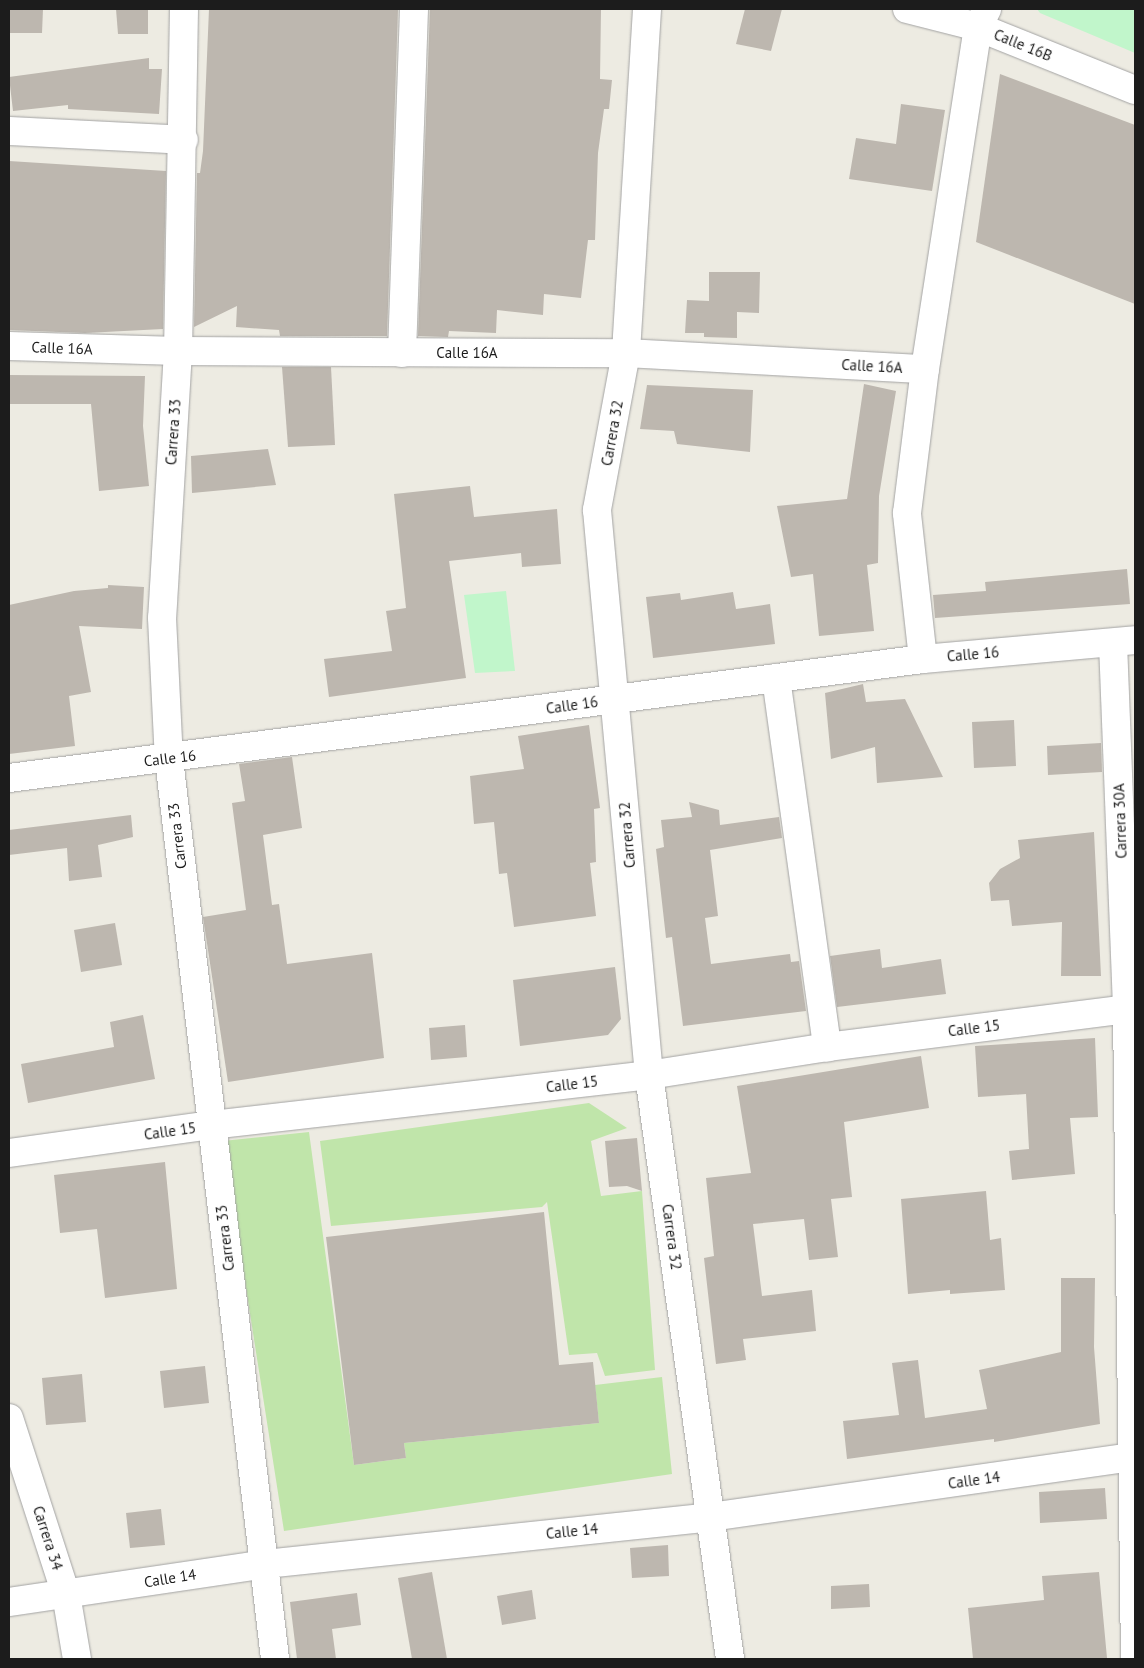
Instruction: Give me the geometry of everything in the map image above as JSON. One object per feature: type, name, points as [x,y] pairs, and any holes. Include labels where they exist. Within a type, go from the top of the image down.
[{"type":"street","name":"Carrera 33","points":[[184,9],[184,140],[178,351],[162,618],[168,759],[275,1659]]},
{"type":"street","points":[[402,353],[414,9]]},
{"type":"street","name":"Carrera 32","points":[[647,9],[626,353],[597,510],[650,1075],[730,1659]]},
{"type":"street","name":"Calle 16B","points":[[907,9],[983,18],[1135,90]]},
{"type":"street","points":[[923,659],[907,513],[926,369],[983,18]]},
{"type":"street","points":[[9,131],[184,140]]},
{"type":"street","name":"Calle 16A","points":[[9,346],[178,351],[626,353],[926,369]]},
{"type":"street","name":"Calle 16","points":[[9,778],[168,759],[923,659],[1124,642]]},
{"type":"street","name":"Carrera 30A","points":[[1124,642],[1131,1008],[1135,1659]]},
{"type":"street","points":[[776,678],[827,1047]]},
{"type":"street","name":"Calle 15","points":[[9,1153],[211,1126],[650,1075],[827,1047],[1131,1008]]},
{"type":"street","name":"Carrera 34","points":[[9,1418],[66,1594],[77,1659]]},
{"type":"street","name":"Calle 14","points":[[9,1602],[265,1564],[711,1517],[1133,1457]]},
{"type":"green space","points":[[1037,9],[1135,9],[1135,53],[1040,13]]},
{"type":"green space","points":[[506,591],[515,671],[475,673],[464,595]]},
{"type":"green space","points":[[589,1103],[627,1128],[591,1141],[601,1196],[642,1191],[655,1370],[605,1376],[597,1353],[569,1355],[547,1202],[542,1207],[331,1226],[320,1141]]},
{"type":"green space","points":[[309,1132],[354,1465],[406,1458],[404,1443],[599,1423],[595,1385],[662,1377],[672,1474],[284,1531],[223,1141]]},
{"type":"building","points":[[9,9],[43,9],[42,33],[9,33]]},
{"type":"building","points":[[116,9],[148,9],[148,34],[118,34]]},
{"type":"building","points":[[209,9],[398,9],[387,336],[280,336],[279,330],[236,327],[237,306],[194,327],[197,173],[200,173],[203,151]]},
{"type":"building","points":[[430,9],[601,9],[600,79],[612,80],[609,109],[604,109],[598,153],[595,240],[588,240],[581,298],[544,294],[543,315],[497,310],[496,333],[449,331],[448,337],[418,336]]},
{"type":"building","points":[[745,9],[782,9],[771,51],[736,44]]},
{"type":"building","points":[[149,58],[149,69],[162,69],[159,114],[68,109],[68,105],[13,111],[9,77]]},
{"type":"building","points":[[1000,74],[1135,125],[1135,304],[976,242]]},
{"type":"building","points":[[901,104],[945,110],[932,191],[849,179],[856,138],[896,144]]},
{"type":"building","points":[[9,161],[166,171],[163,329],[85,333],[9,330]]},
{"type":"building","points":[[709,272],[760,272],[759,313],[737,312],[737,338],[704,337],[704,333],[685,333],[687,300],[709,301]]},
{"type":"building","points":[[282,367],[331,367],[335,445],[288,447]]},
{"type":"building","points":[[9,375],[145,376],[143,426],[149,486],[99,491],[91,404],[9,404]]},
{"type":"building","points":[[864,384],[896,391],[879,496],[878,563],[867,565],[874,631],[819,636],[813,574],[791,577],[777,506],[847,499]]},
{"type":"building","points":[[647,385],[753,390],[750,452],[677,444],[674,431],[640,429]]},
{"type":"building","points":[[268,449],[276,485],[192,493],[191,456]]},
{"type":"building","points":[[470,486],[474,517],[557,509],[561,564],[522,567],[521,553],[449,561],[466,678],[329,697],[324,659],[392,651],[386,611],[406,608],[394,494]]},
{"type":"building","points":[[1127,569],[1130,604],[935,618],[933,595],[986,591],[985,582]]},
{"type":"building","points":[[108,585],[144,587],[142,629],[79,626],[91,692],[69,696],[75,746],[9,754],[9,605],[74,591],[108,588]]},
{"type":"building","points":[[733,592],[736,609],[770,604],[775,644],[653,658],[646,597],[680,593],[681,600]]},
{"type":"building","points":[[863,684],[866,702],[905,699],[943,777],[877,783],[875,747],[831,759],[825,693]]},
{"type":"building","points":[[1014,720],[1016,766],[974,768],[972,722]]},
{"type":"building","points":[[589,725],[600,808],[594,809],[596,862],[590,863],[596,916],[514,927],[507,873],[499,874],[494,822],[474,824],[470,776],[524,769],[518,736]]},
{"type":"building","points":[[1101,743],[1102,772],[1048,775],[1047,746]]},
{"type":"building","points":[[292,757],[302,828],[263,835],[272,905],[279,904],[287,964],[372,953],[384,1058],[228,1082],[203,917],[246,910],[232,803],[245,801],[239,764]]},
{"type":"building","points":[[689,802],[719,810],[720,825],[779,817],[782,838],[710,850],[718,916],[705,918],[711,964],[790,954],[791,962],[799,961],[806,1011],[683,1026],[672,937],[666,938],[656,849],[664,847],[661,820],[692,817]]},
{"type":"building","points":[[131,815],[133,837],[98,845],[102,877],[69,881],[67,848],[9,855],[9,830]]},
{"type":"building","points":[[1094,832],[1101,976],[1061,976],[1062,922],[1012,926],[1009,900],[991,901],[989,883],[1000,869],[1020,858],[1018,840]]},
{"type":"building","points":[[115,923],[122,965],[81,972],[74,930]]},
{"type":"building","points":[[880,949],[882,968],[941,959],[946,994],[837,1007],[830,956]]},
{"type":"building","points":[[615,967],[621,1019],[608,1035],[520,1046],[513,980]]},
{"type":"building","points":[[143,1015],[155,1079],[28,1103],[21,1064],[114,1047],[110,1022]]},
{"type":"building","points":[[465,1025],[467,1057],[431,1060],[429,1028]]},
{"type":"building","points":[[1095,1038],[1098,1117],[1070,1118],[1075,1174],[1012,1180],[1009,1151],[1029,1149],[1026,1094],[978,1097],[975,1046]]},
{"type":"building","points":[[921,1056],[929,1108],[844,1122],[852,1197],[831,1199],[838,1257],[809,1260],[804,1219],[753,1224],[762,1296],[812,1290],[816,1331],[743,1339],[746,1360],[716,1364],[704,1258],[714,1256],[706,1178],[751,1173],[737,1086]]},
{"type":"building","points":[[637,1138],[642,1191],[627,1186],[609,1187],[605,1141]]},
{"type":"building","points":[[165,1162],[177,1289],[105,1298],[97,1229],[60,1233],[54,1175]]},
{"type":"building","points":[[986,1191],[990,1240],[1001,1238],[1005,1290],[950,1294],[950,1290],[908,1294],[901,1199]]},
{"type":"building","points":[[544,1212],[559,1365],[593,1362],[599,1423],[404,1443],[406,1458],[354,1465],[326,1237]]},
{"type":"building","points":[[1061,1278],[1095,1278],[1094,1347],[1100,1424],[994,1442],[994,1439],[847,1459],[843,1421],[899,1415],[892,1363],[918,1360],[925,1418],[987,1409],[979,1370],[1061,1352]]},
{"type":"building","points":[[205,1366],[209,1403],[164,1408],[160,1371]]},
{"type":"building","points":[[82,1374],[86,1422],[46,1425],[42,1378]]},
{"type":"building","points":[[1105,1488],[1107,1519],[1040,1523],[1039,1492]]},
{"type":"building","points":[[161,1509],[165,1545],[130,1548],[126,1513]]},
{"type":"building","points":[[668,1545],[669,1576],[632,1578],[630,1548]]},
{"type":"building","points":[[432,1572],[447,1659],[412,1659],[398,1578]]},
{"type":"building","points":[[1099,1572],[1107,1658],[973,1659],[968,1608],[1044,1600],[1042,1576]]},
{"type":"building","points":[[869,1584],[870,1607],[831,1609],[831,1586]]},
{"type":"building","points":[[532,1590],[536,1619],[502,1625],[497,1596]]},
{"type":"building","points":[[357,1593],[361,1625],[332,1629],[336,1659],[297,1659],[290,1602]]}]
